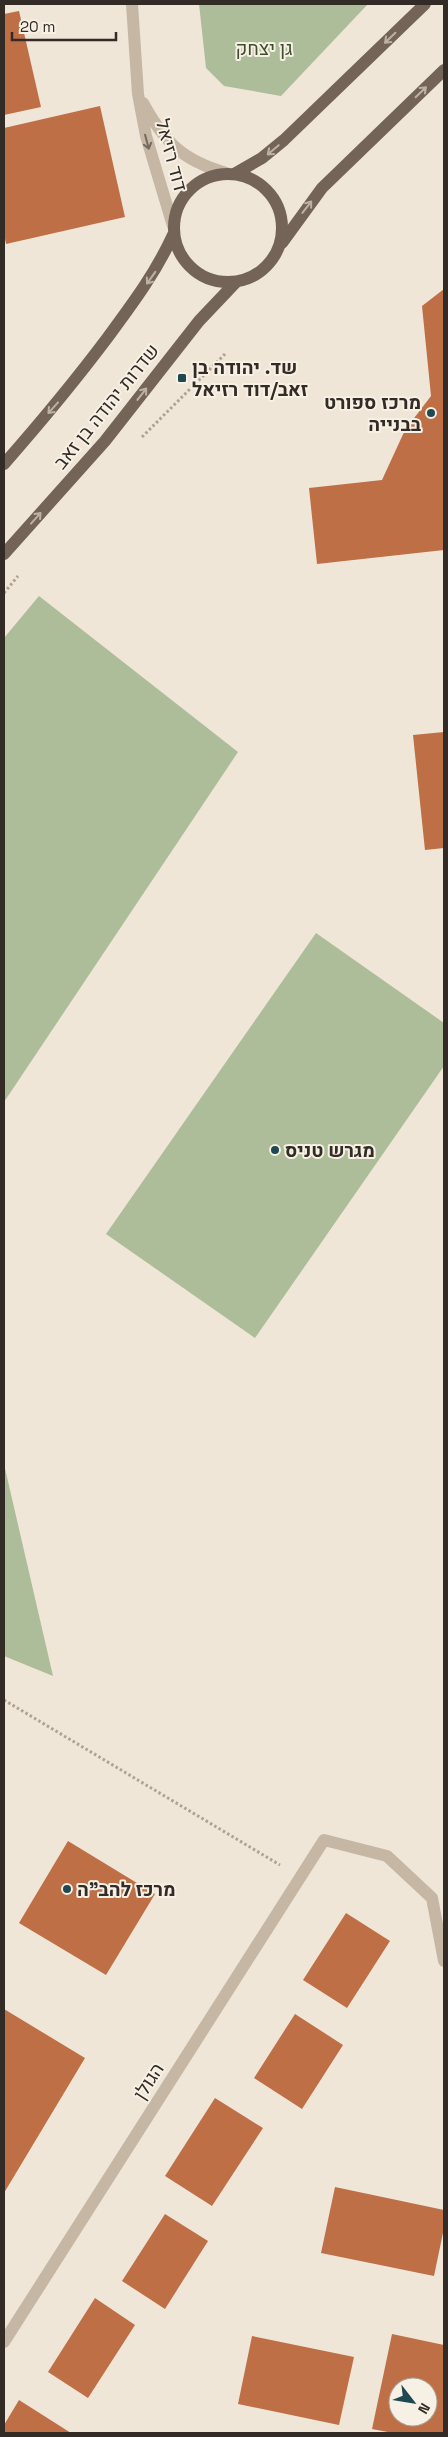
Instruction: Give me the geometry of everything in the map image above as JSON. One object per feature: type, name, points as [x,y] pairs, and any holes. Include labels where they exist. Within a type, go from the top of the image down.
[{"type":"main road","points":[[425,4],[284,140],[262,158],[231,173],[210,176],[196,184],[184,195],[176,210],[173,230],[179,252],[188,266],[202,276],[219,282],[236,282],[264,269],[322,188],[444,70]]},
{"type":"main road","points":[[231,173],[251,178],[265,187],[275,200],[281,215],[282,231],[279,247]]},
{"type":"main road","name":"שדרות יהודה בן זאב","points":[[4,464],[60,400],[133,304],[158,268],[173,230]]},
{"type":"main road","name":"שדרות יהודה בן זאב","points":[[4,554],[105,441],[199,321],[236,282]]},
{"type":"street","name":"דוד רזיאל","points":[[132,4],[138,94],[146,136],[173,230]]},
{"type":"street","name":"דוד רזיאל","points":[[138,94],[157,129],[171,145],[188,158],[204,166],[231,173]]},
{"type":"street","name":"הגולן","points":[[4,2342],[324,1840],[387,1856],[432,1898],[444,1961]]},
{"type":"path","points":[[4,1700],[300,1877]]},
{"type":"green space","name":"גן יצחק","points":[[199,4],[368,4],[281,96],[224,86],[206,68]]},
{"type":"green space","points":[[39,596],[238,752],[4,1102],[4,638]]},
{"type":"green space","name":"מגרש טניס","points":[[316,933],[444,1023],[444,1066],[255,1338],[106,1234]]},
{"type":"green space","points":[[4,1464],[53,1676],[4,1656]]},
{"type":"building","points":[[19,11],[41,107],[4,115],[4,14]]},
{"type":"building","points":[[100,106],[125,217],[6,244],[4,233],[4,128]]},
{"type":"building","name":"מרכז ספורט בבנייה","points":[[444,289],[444,550],[317,564],[309,488],[382,480],[405,430],[431,396],[422,306]]},
{"type":"building","points":[[444,732],[444,848],[425,850],[413,735]]},
{"type":"building","points":[[68,1841],[155,1894],[106,1975],[19,1923]]},
{"type":"building","points":[[346,1913],[390,1941],[347,2008],[303,1980]]},
{"type":"building","points":[[4,2009],[85,2058],[4,2193]]},
{"type":"building","points":[[295,2014],[343,2045],[302,2109],[254,2078]]},
{"type":"building","points":[[215,2098],[263,2128],[212,2206],[165,2176]]},
{"type":"building","points":[[335,2187],[444,2210],[444,2228],[434,2276],[321,2253]]},
{"type":"building","points":[[165,2214],[208,2241],[165,2309],[122,2281]]},
{"type":"building","points":[[95,2298],[135,2325],[88,2398],[48,2372]]},
{"type":"building","points":[[392,2334],[444,2345],[444,2433],[393,2433],[372,2429]]},
{"type":"building","points":[[252,2336],[354,2357],[339,2425],[238,2404]]},
{"type":"building","points":[[19,2400],[71,2433],[4,2433],[4,2425]]},
{"type":"place","name":"שד. יהודה בן זאב/דוד רזיאל","points":[[182,378]]},
{"type":"place","name":"מרכז ספורט בבנייה","points":[[431,413]]},
{"type":"place","name":"מגרש טניס","points":[[275,1150]]},
{"type":"place","name":"מרכז להב\"ה","points":[[67,1889]]}]
